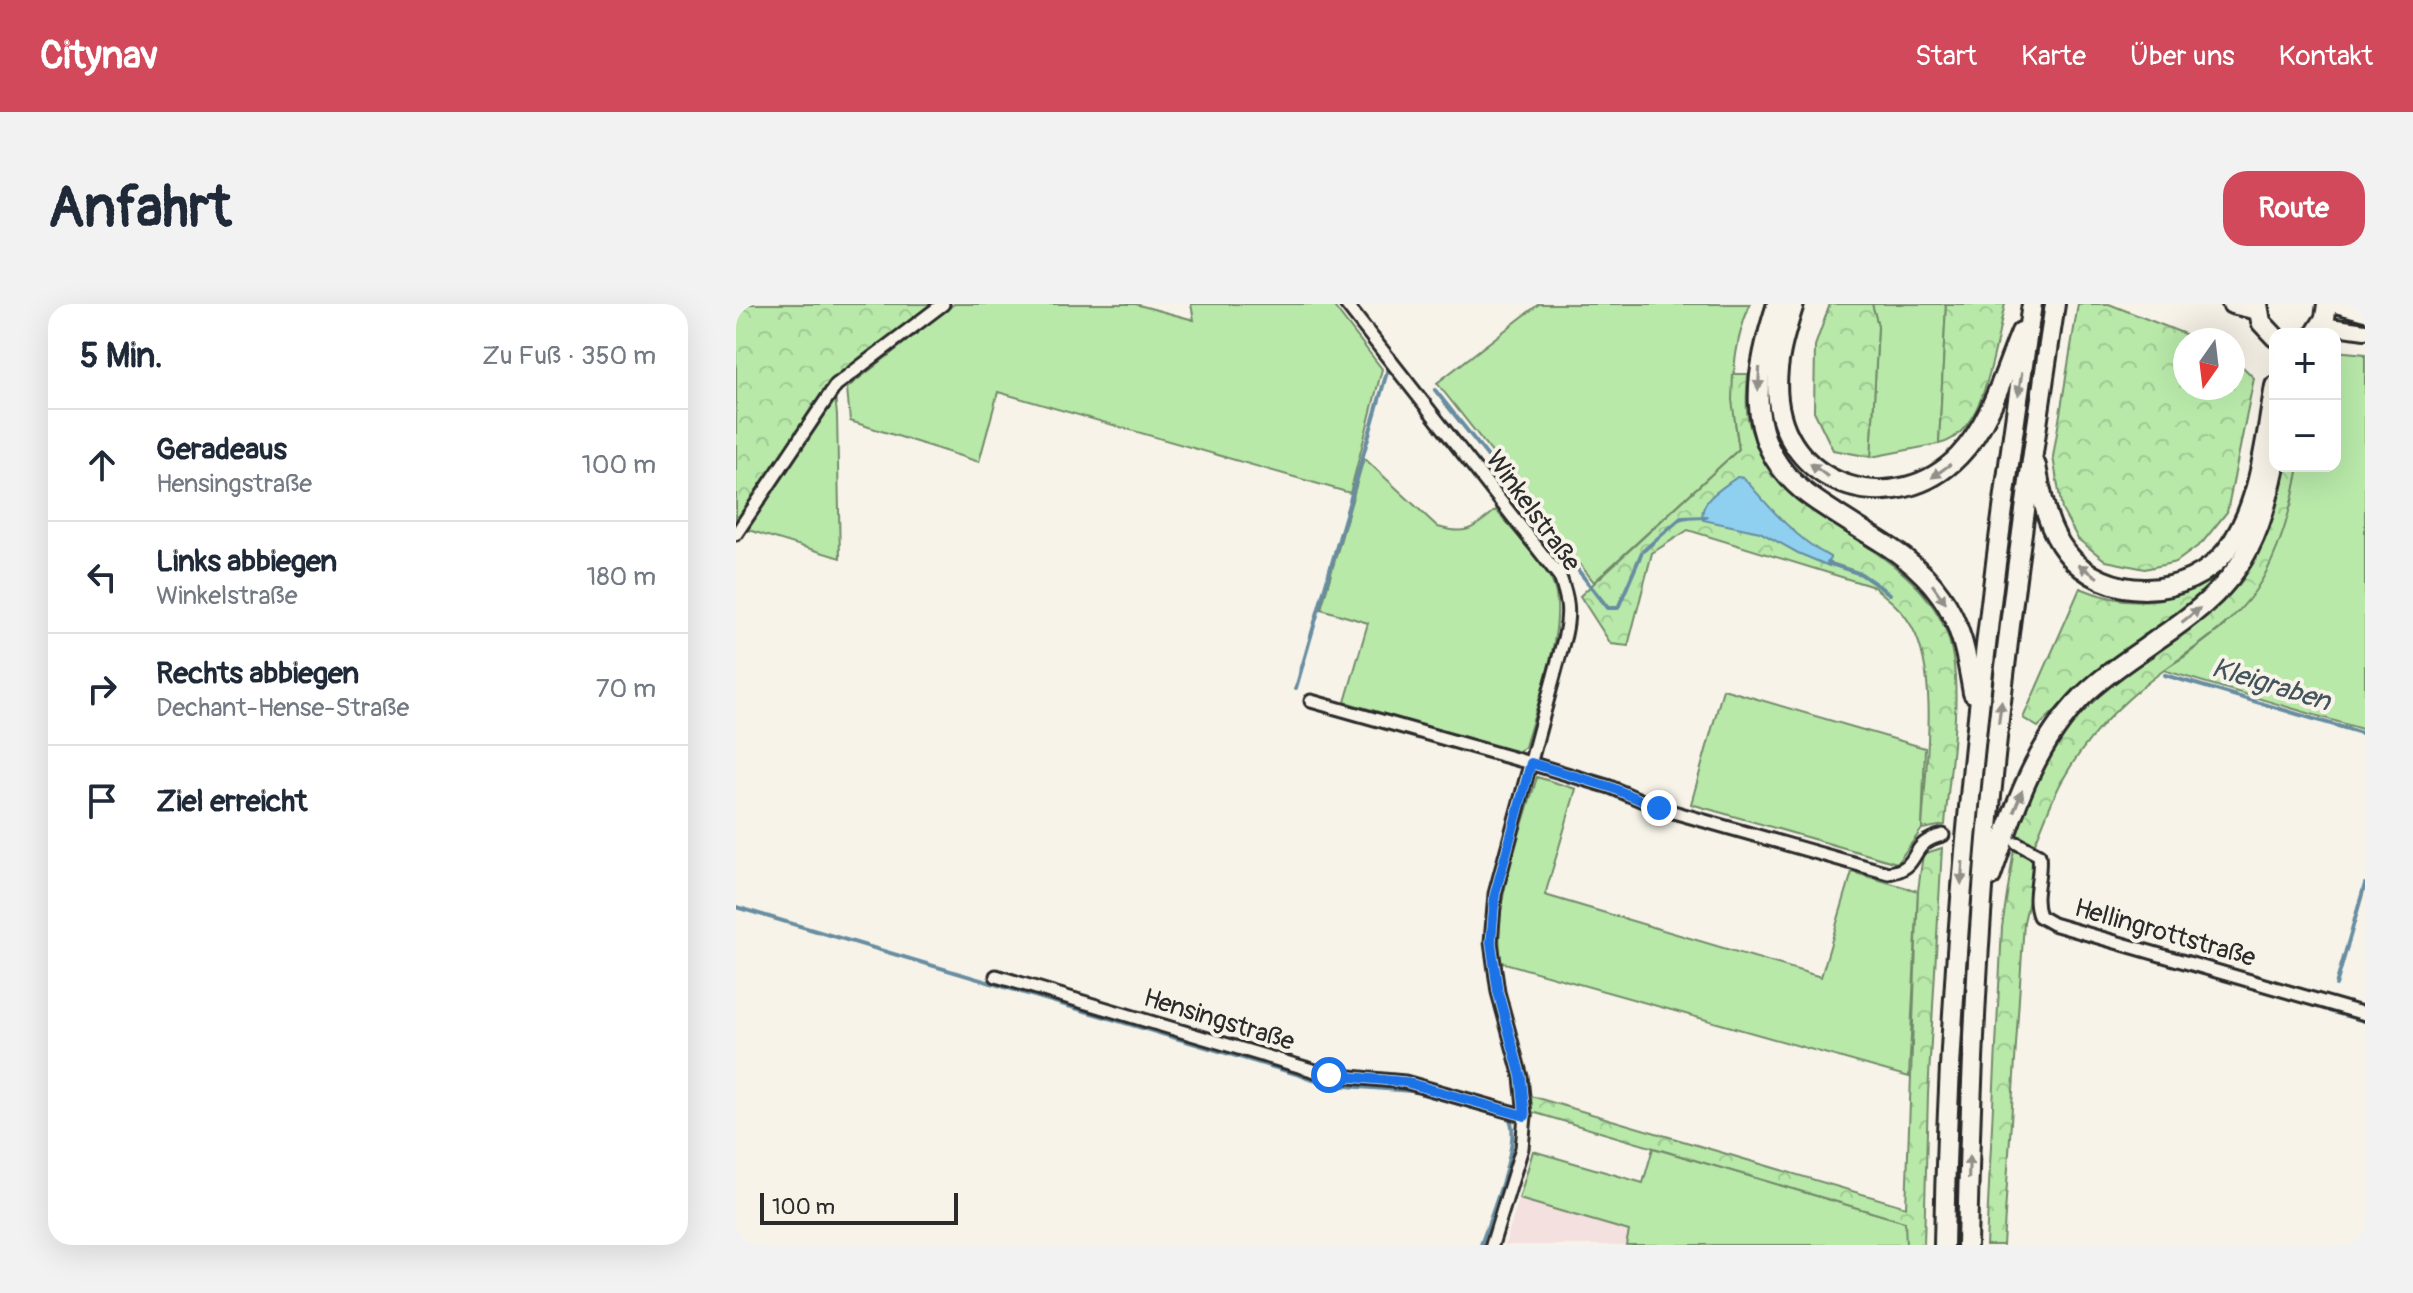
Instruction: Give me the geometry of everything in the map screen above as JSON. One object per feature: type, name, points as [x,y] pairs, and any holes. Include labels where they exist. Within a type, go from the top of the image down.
[{"type":"main road","points":[[1777,304],[1762,351],[1758,383],[1760,416],[1768,444],[1780,466],[1803,491],[1916,567],[1942,597],[1960,630],[1977,712]]},
{"type":"main road","points":[[1794,304],[1779,358],[1777,383],[1778,402],[1790,437],[1816,469],[1853,488],[1873,491],[1910,487],[1928,480],[1960,456],[1985,419],[2032,306]]},
{"type":"main road","points":[[1967,1245],[1971,1097],[1999,716],[2055,304]]},
{"type":"main road","points":[[2232,304],[2258,307],[2261,322],[2269,331]]},
{"type":"main road","points":[[2319,328],[2329,304]]},
{"type":"main road","points":[[1944,1245],[1954,984],[1977,712],[2004,494],[2032,306]]},
{"type":"main road","points":[[2033,451],[2045,509],[2053,531],[2066,552],[2084,570],[2125,587],[2148,590],[2168,587],[2189,580],[2209,568],[2226,551],[2246,520],[2272,400]]},
{"type":"main road","points":[[1983,901],[2015,805],[2035,760],[2082,698],[2114,669],[2206,604],[2229,580],[2261,526],[2274,472]]},
{"type":"street","points":[[736,534],[836,385],[943,304]]},
{"type":"street","name":"Winkelstraße","points":[[1346,304],[1560,577],[1568,599],[1569,618],[1495,894],[1491,942],[1498,992],[1521,1077],[1525,1116],[1522,1148],[1492,1245]]},
{"type":"street","points":[[2329,304],[2365,313]]},
{"type":"street","points":[[2341,330],[2365,331]]},
{"type":"street","points":[[1311,701],[1531,763],[1610,787],[1659,808],[1888,873],[1909,867],[1920,844],[1943,835]]},
{"type":"street","name":"Hellingrottstraße","points":[[2017,843],[2039,855],[2041,870],[2035,897],[2036,908],[2039,916],[2053,924],[2365,1014]]},
{"type":"street","name":"Hensingstraße","points":[[996,976],[1329,1075],[1405,1082],[1525,1116]]},
{"type":"shaded area","points":[[1519,1199],[1630,1231],[1626,1245],[1505,1245]]},
{"type":"green space","points":[[736,304],[932,304],[834,380],[736,524]]},
{"type":"green space","points":[[954,304],[1135,304],[1194,320],[1191,304],[1332,304],[1382,369],[1350,493],[998,392],[979,462],[850,421],[847,388]]},
{"type":"green space","points":[[1539,304],[1750,304],[1735,358],[1733,394],[1739,449],[1594,582],[1437,383]]},
{"type":"green space","points":[[1830,304],[1872,304],[1878,326],[1871,457],[1833,450],[1814,411],[1815,346]]},
{"type":"green space","points":[[1872,304],[1946,304],[1939,444],[1871,457],[1878,326]]},
{"type":"green space","points":[[1946,304],[2005,304],[1992,363],[1978,406],[1968,424],[1955,437],[1939,444]]},
{"type":"green space","points":[[2078,304],[2109,304],[2173,329],[2173,400],[2245,400],[2245,369],[2254,378],[2227,512],[2202,543],[2176,562],[2145,569],[2106,561],[2078,539],[2062,510],[2053,457]]},
{"type":"green space","points":[[2341,352],[2365,354],[2365,730],[2163,670],[2224,626],[2291,506],[2298,472],[2341,472]]},
{"type":"green space","points":[[1733,374],[1748,374],[1749,423],[1763,458],[1785,486],[1903,573],[1928,599],[1946,631],[1952,651],[1956,700],[1945,825],[1922,829],[1929,725],[1926,672],[1921,648],[1904,615],[1874,587],[1688,530],[1652,553],[1628,646],[1611,644],[1580,596],[1739,449],[1732,400]]},
{"type":"green space","points":[[835,395],[837,416],[840,558],[745,529]]},
{"type":"green space","points":[[1364,458],[1438,527],[1456,531],[1470,529],[1496,510],[1553,584],[1557,600],[1554,641],[1525,747],[1516,753],[1345,702],[1368,623],[1321,609]]},
{"type":"green space","points":[[2282,472],[2298,472],[2278,547],[2255,591],[2230,620],[2140,689],[2097,732],[2062,781],[2035,843],[2016,838],[2043,770],[2068,729],[2099,692],[2118,676],[2225,597],[2255,556]]},
{"type":"green space","points":[[2224,565],[2230,569],[2204,598],[2111,662],[2038,727],[2023,718],[2080,588],[2118,599],[2156,600],[2192,589]]},
{"type":"green space","points":[[1723,689],[1925,748],[1922,829],[1897,863],[1691,804]]},
{"type":"green space","points":[[1537,777],[1576,789],[1545,895],[1821,977],[1852,872],[1918,891],[1909,1077],[1501,962],[1499,939],[1504,892]]},
{"type":"green space","points":[[1942,848],[1928,1094],[1924,1245],[1906,1245],[1905,1222],[1532,1112],[1531,1096],[1906,1207],[1918,891],[1923,854]]},
{"type":"green space","points":[[2014,849],[2031,859],[2036,870],[2024,922],[2003,1245],[1986,1245],[2002,927]]},
{"type":"green space","points":[[1653,1148],[1906,1222],[1906,1245],[1626,1245],[1629,1231],[1519,1199],[1533,1151],[1643,1183]]},
{"type":"water","points":[[1737,477],[1744,478],[1794,532],[1830,557],[1829,566],[1760,532],[1703,520],[1704,506]]},
{"type":"waterway","points":[[1296,688],[1387,372]]},
{"type":"waterway","points":[[1435,390],[1608,608],[1618,608],[1642,552],[1681,518],[1706,517]]},
{"type":"waterway","name":"Kleigraben","points":[[1828,563],[1861,574],[1890,594]]},
{"type":"waterway","name":"Kleigraben","points":[[2165,675],[2365,734]]},
{"type":"waterway","name":"Kleigraben","points":[[2336,985],[2365,884]]},
{"type":"waterway","points":[[736,907],[1333,1085],[1412,1091],[1509,1118],[1512,1143],[1481,1245]]},
{"type":"waterway","name":"Kleigraben","points":[[2329,1011],[2365,1021]]},
{"type":"route","points":[[1329,1075],[1405,1082],[1525,1116],[1521,1077],[1498,992],[1491,942],[1495,894],[1531,763],[1610,787],[1659,808]]}]
